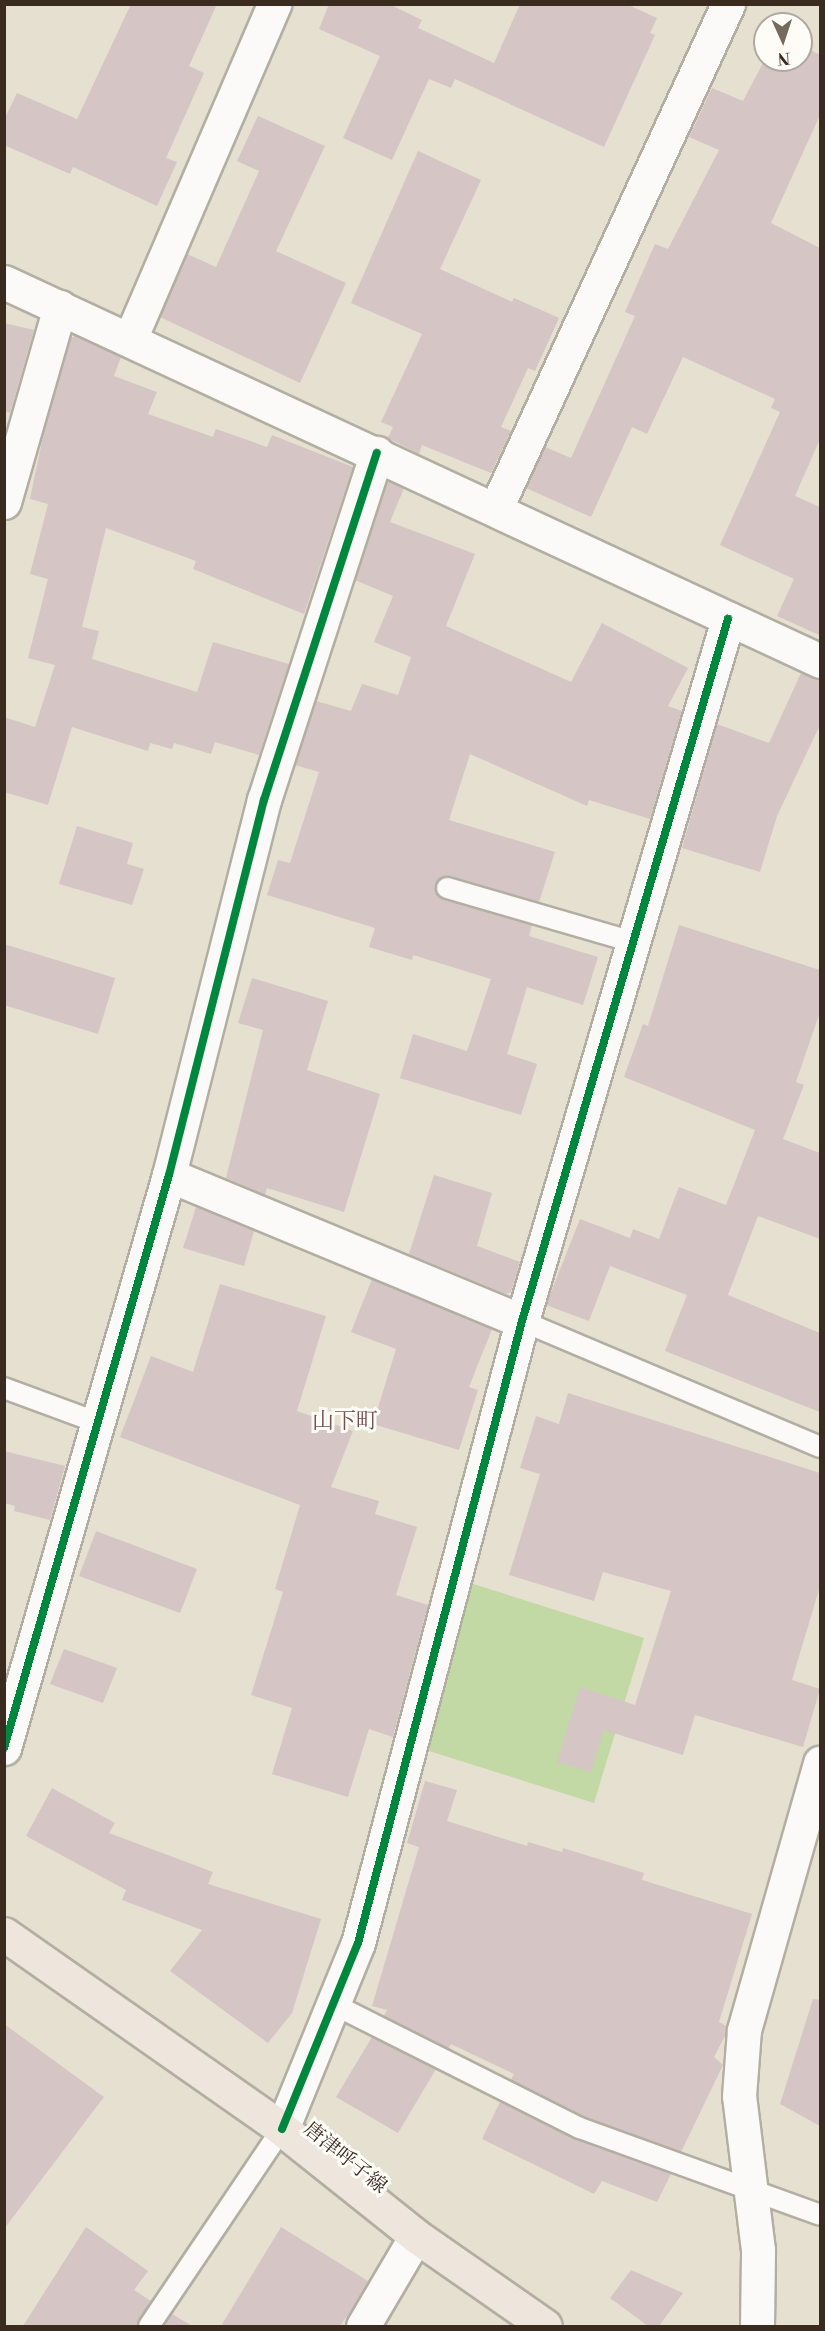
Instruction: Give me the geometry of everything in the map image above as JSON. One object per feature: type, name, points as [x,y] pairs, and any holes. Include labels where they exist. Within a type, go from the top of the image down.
[{"type":"main road","name":"唐津呼子線","points":[[4,1934],[282,2129],[416,2236],[544,2326]]},
{"type":"street","points":[[130,339],[274,4]]},
{"type":"street","points":[[496,508],[728,4]]},
{"type":"street","points":[[4,282],[496,508],[820,661]]},
{"type":"street","points":[[4,502],[60,307]]},
{"type":"street","points":[[4,1748],[96,1422],[169,1175],[264,800],[377,453]]},
{"type":"street","points":[[282,2129],[358,1943],[522,1321],[728,619]]},
{"type":"street","points":[[169,1175],[522,1321]]},
{"type":"street","points":[[757,2326],[758,2250],[748,2186],[739,2096],[744,2030],[820,1763]]},
{"type":"street","points":[[363,2326],[416,2236]]},
{"type":"lane","points":[[447,888],[633,942]]},
{"type":"lane","points":[[522,1321],[820,1447]]},
{"type":"lane","points":[[4,1389],[96,1422]]},
{"type":"lane","points":[[333,2004],[580,2128],[748,2186],[820,2215]]},
{"type":"lane","points":[[149,2326],[282,2129]]},
{"type":"green space","points":[[467,1582],[644,1638],[594,1803],[426,1750]]},
{"type":"building","points":[[131,4],[217,4],[189,66],[204,73],[166,158],[177,162],[157,206],[73,167],[70,174],[4,145],[4,120],[17,93],[77,119]]},
{"type":"building","points":[[329,4],[389,4],[422,20],[418,28],[494,63],[520,4],[626,4],[657,18],[650,33],[655,35],[604,147],[455,79],[451,88],[429,79],[392,160],[343,138],[380,56],[319,29]]},
{"type":"building","points":[[813,51],[820,55],[820,115],[771,223],[820,248],[820,439],[795,496],[820,507],[820,641],[819,635],[777,616],[794,579],[720,545],[780,412],[771,408],[775,399],[683,357],[647,434],[632,427],[591,517],[526,488],[545,447],[571,458],[635,316],[625,312],[655,244],[668,249],[719,150],[689,137],[712,88],[743,101],[758,72],[813,72]]},
{"type":"building","points":[[258,116],[325,146],[276,251],[346,283],[300,383],[160,317],[187,254],[216,267],[259,171],[237,161]]},
{"type":"building","points":[[418,151],[481,180],[440,269],[512,302],[514,298],[559,318],[535,371],[528,368],[501,427],[511,431],[491,473],[422,445],[419,454],[388,438],[393,427],[381,422],[422,334],[351,303]]},
{"type":"building","points":[[4,323],[34,330],[10,413],[4,411]]},
{"type":"building","points":[[75,336],[121,357],[114,376],[157,392],[148,414],[213,437],[216,429],[267,447],[272,435],[353,467],[304,614],[193,569],[196,561],[106,528],[82,627],[99,631],[92,659],[197,692],[213,642],[289,664],[259,755],[215,742],[211,754],[174,743],[172,749],[150,743],[148,751],[72,727],[48,805],[4,792],[4,717],[35,727],[55,665],[28,658],[48,579],[30,574],[48,504],[30,499],[46,422],[70,339]]},
{"type":"building","points":[[388,481],[404,488],[390,522],[475,554],[446,626],[571,682],[602,623],[688,668],[668,706],[682,711],[650,819],[589,800],[587,806],[470,754],[449,820],[555,852],[539,902],[450,876],[436,884],[438,896],[532,925],[529,936],[598,957],[583,1005],[527,987],[507,1054],[537,1064],[521,1115],[400,1078],[413,1034],[467,1051],[491,979],[413,955],[412,960],[369,947],[375,928],[267,895],[278,860],[290,863],[319,772],[295,765],[316,701],[351,711],[362,684],[398,695],[411,657],[374,642],[393,596],[355,580]]},
{"type":"building","points":[[801,673],[820,680],[820,725],[777,816],[760,872],[682,848],[717,724],[769,743]]},
{"type":"building","points":[[77,826],[133,843],[127,864],[144,869],[132,905],[59,884]]},
{"type":"building","points":[[679,925],[820,970],[820,1012],[796,1082],[804,1085],[783,1139],[820,1153],[820,1239],[758,1216],[728,1295],[820,1333],[820,1412],[665,1351],[687,1295],[610,1266],[589,1321],[546,1305],[580,1219],[630,1238],[633,1229],[659,1239],[679,1187],[726,1205],[755,1130],[624,1077],[643,1024],[648,1026]]},
{"type":"building","points":[[4,944],[115,978],[98,1034],[4,1005]]},
{"type":"building","points":[[252,978],[328,1001],[307,1070],[380,1094],[344,1212],[267,1188],[265,1195],[226,1178],[263,1030],[238,1023]]},
{"type":"building","points":[[434,1175],[492,1193],[477,1246],[520,1262],[511,1292],[506,1294],[409,1254]]},
{"type":"building","points":[[196,1207],[254,1231],[244,1266],[183,1248]]},
{"type":"building","points":[[372,1279],[492,1329],[469,1387],[478,1390],[459,1450],[373,1424],[396,1349],[351,1332]]},
{"type":"building","points":[[220,1284],[326,1316],[297,1411],[353,1431],[331,1487],[379,1501],[375,1514],[417,1527],[396,1595],[428,1605],[393,1737],[369,1729],[348,1797],[272,1774],[292,1708],[251,1695],[283,1592],[275,1589],[300,1505],[120,1437],[151,1356],[193,1372]]},
{"type":"building","points":[[568,1393],[820,1473],[820,1586],[792,1680],[820,1689],[803,1747],[695,1715],[683,1755],[604,1730],[591,1772],[557,1762],[580,1687],[635,1705],[671,1591],[603,1572],[594,1601],[509,1575],[540,1474],[520,1468],[536,1416],[559,1424]]},
{"type":"building","points":[[4,1451],[65,1466],[50,1520],[14,1511],[15,1506],[4,1503]]},
{"type":"building","points":[[96,1531],[197,1569],[180,1613],[79,1576]]},
{"type":"building","points":[[64,1649],[117,1668],[103,1703],[50,1684]]},
{"type":"building","points":[[425,1781],[457,1790],[447,1821],[527,1846],[528,1842],[562,1852],[563,1848],[644,1873],[642,1880],[752,1914],[719,2022],[726,2026],[725,2036],[714,2057],[723,2065],[681,2152],[585,2117],[511,2080],[514,2074],[451,2044],[448,2049],[384,2016],[387,2010],[372,2006],[419,1847],[407,1843]]},
{"type":"building","points":[[52,1788],[115,1823],[109,1833],[213,1872],[208,1884],[321,1919],[292,2013],[268,2043],[170,1971],[202,1930],[122,1900],[126,1890],[26,1836]]},
{"type":"building","points":[[813,1999],[820,2000],[820,2126],[780,2104]]},
{"type":"building","points":[[4,2024],[104,2097],[4,2229]]},
{"type":"building","points":[[372,2037],[436,2069],[398,2133],[336,2097]]},
{"type":"building","points":[[500,2102],[576,2139],[671,2174],[657,2202],[602,2181],[594,2194],[482,2139]]},
{"type":"building","points":[[86,2227],[148,2271],[134,2290],[151,2301],[137,2326],[23,2326]]},
{"type":"building","points":[[281,2227],[368,2281],[352,2309],[340,2326],[221,2326]]},
{"type":"building","points":[[631,2270],[683,2293],[659,2326],[648,2326],[610,2298]]},
{"type":"building","points":[[172,2314],[192,2326],[163,2326]]},
{"type":"cycle path","points":[[4,1748],[169,1175],[264,800],[377,453]]},
{"type":"cycle path","points":[[282,2129],[358,1943],[522,1321],[728,619]]},
{"type":"district","name":"山下町","points":[[345,1422]]}]
